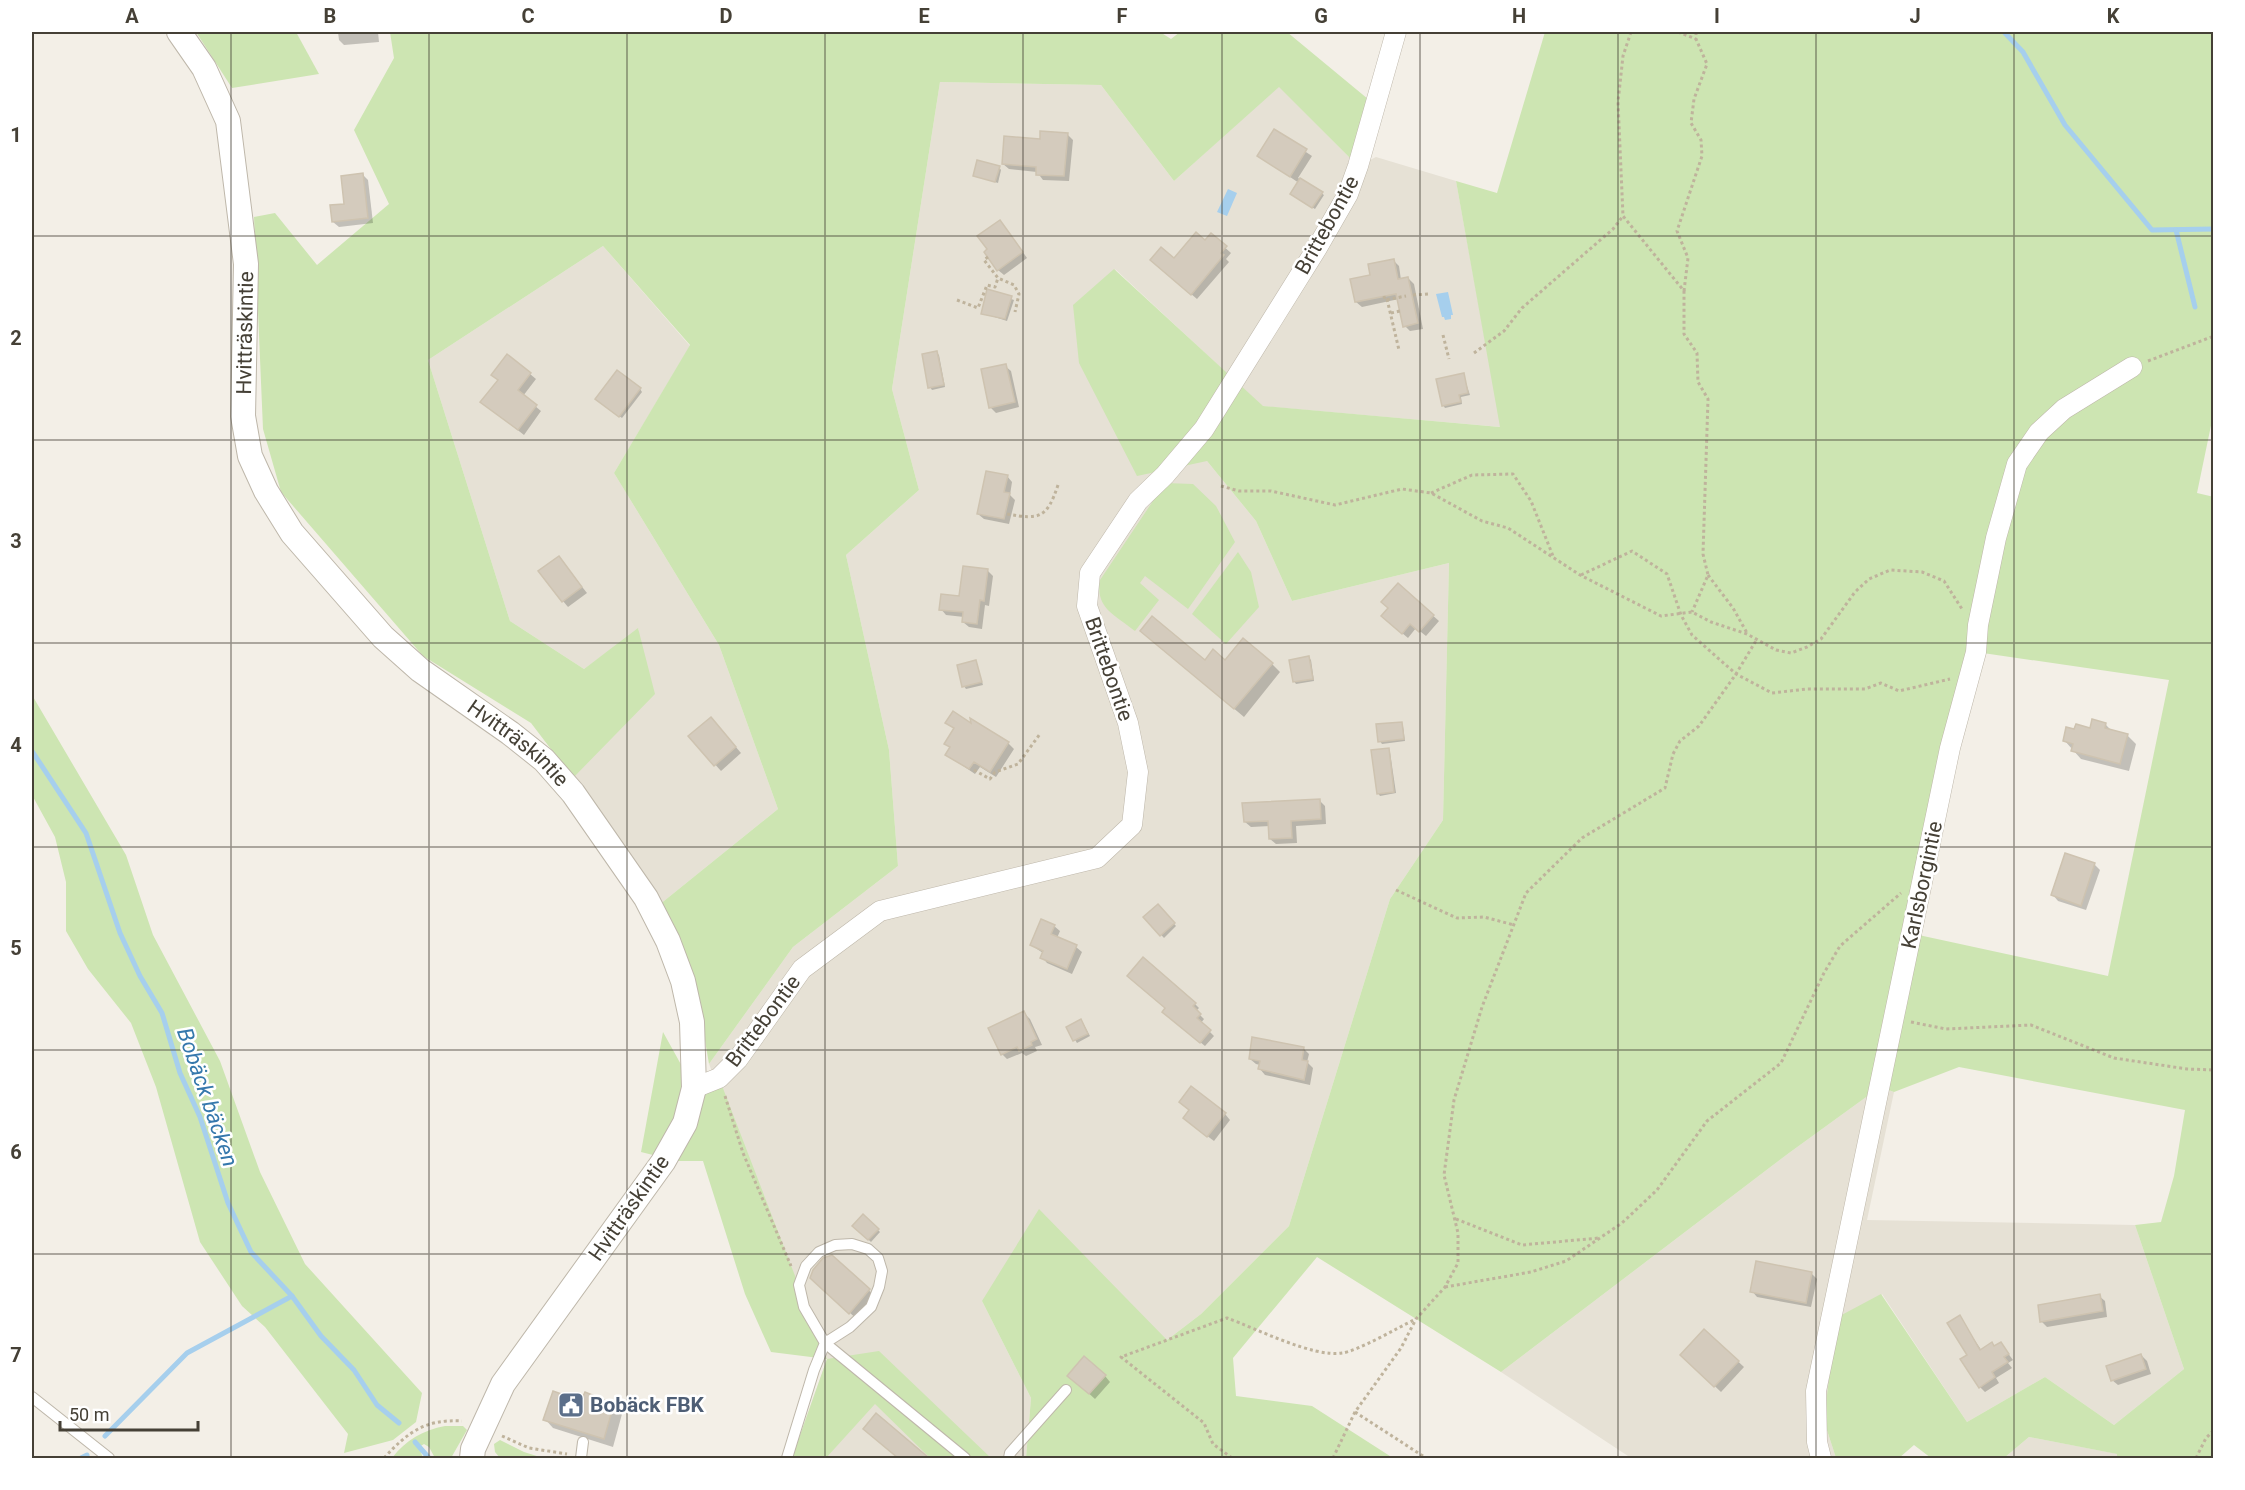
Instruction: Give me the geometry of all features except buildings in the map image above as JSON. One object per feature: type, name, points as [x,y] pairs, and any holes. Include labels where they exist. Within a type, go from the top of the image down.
[{"type":"street","name":"Hvitträskintie","points":[[179,32],[204,68],[228,122],[246,264],[243,416],[250,456],[266,491],[292,533],[383,638],[420,670],[510,733],[544,760],[573,793],[646,898],[668,941],[683,981],[692,1022],[694,1088],[685,1123],[663,1162],[503,1384],[473,1449],[472,1458]]},
{"type":"street","name":"Brittebontie","points":[[694,1088],[719,1077],[738,1059],[802,969],[880,911],[1097,858],[1132,825],[1138,772],[1128,723],[1087,606],[1090,573],[1138,501],[1165,475],[1204,429],[1333,221],[1348,194],[1358,166],[1396,32]]},
{"type":"street","name":"Karlsborgintie","points":[[1821,1458],[1817,1442],[1816,1391],[1952,742],[1976,652],[1978,625],[1996,538],[2017,464],[2039,432],[2064,409],[2132,367]]},
{"type":"lane","points":[[787,1458],[814,1370],[825,1343],[850,1327],[871,1306],[879,1287],[882,1270],[878,1258],[868,1249],[852,1244],[835,1245],[819,1252],[806,1266],[799,1285],[804,1307],[825,1343],[965,1458]]},
{"type":"lane","points":[[1009,1458],[1010,1453],[1066,1390]]},
{"type":"lane","points":[[32,1397],[109,1458]]},
{"type":"lane","points":[[581,1458],[582,1442]]},
{"type":"path","points":[[1630,32],[1623,56],[1618,102],[1623,216],[1684,291]]},
{"type":"path","points":[[1678,32],[1696,39]]},
{"type":"path","points":[[1696,32],[1696,39],[1707,64],[1694,99],[1691,123],[1701,141],[1702,156],[1677,231],[1688,258],[1684,291],[1684,334],[1697,353],[1698,382],[1708,399],[1703,554],[1708,575],[1733,608],[1747,634]]},
{"type":"path","points":[[1474,353],[1504,331],[1521,308],[1613,229],[1623,216]]},
{"type":"path","points":[[988,258],[984,260],[998,278],[1014,285],[1019,294],[1015,312]]},
{"type":"path","points":[[957,300],[978,308],[987,285],[995,287],[998,278]]},
{"type":"path","points":[[1413,295],[1429,294]]},
{"type":"path","points":[[1399,350],[1386,298],[1406,296]]},
{"type":"path","points":[[1391,313],[1400,311]]},
{"type":"path","points":[[1443,335],[1449,360]]},
{"type":"path","points":[[2132,367],[2214,336]]},
{"type":"path","points":[[1431,493],[1472,475],[1513,474],[1531,501],[1553,558]]},
{"type":"path","points":[[1007,514],[1031,518],[1044,512],[1053,500],[1058,485]]},
{"type":"path","points":[[1221,486],[1239,491],[1271,491],[1335,505],[1402,489],[1431,493],[1482,521],[1508,528],[1581,575],[1661,616],[1692,612],[1711,622],[1747,634],[1776,651],[1791,653],[1821,639],[1856,592],[1869,579],[1890,570],[1922,572],[1944,581],[1963,610],[1978,625]]},
{"type":"path","points":[[1581,575],[1632,551],[1667,574],[1681,615],[1692,635],[1736,674],[1772,693],[1807,689],[1865,689],[1881,683],[1899,691],[1969,675]]},
{"type":"path","points":[[1692,612],[1708,575]]},
{"type":"path","points":[[1333,1458],[1355,1412],[1401,1348],[1416,1319],[1445,1287],[1458,1263],[1456,1219],[1444,1175],[1454,1100],[1482,1007],[1526,893],[1582,838],[1665,788],[1673,754],[1680,741],[1699,726],[1736,674],[1757,639]]},
{"type":"path","points":[[974,771],[990,779],[995,772],[1018,764],[1040,734]]},
{"type":"path","points":[[1445,1287],[1539,1270],[1566,1261],[1622,1223],[1657,1190],[1707,1121],[1781,1063],[1840,946],[1898,893],[1922,888]]},
{"type":"path","points":[[1396,890],[1457,918],[1484,917],[1514,925]]},
{"type":"path","points":[[1894,1018],[1946,1029],[2031,1025],[2114,1058],[2187,1069],[2214,1070]]},
{"type":"path","points":[[719,1077],[743,1153],[799,1285]]},
{"type":"path","points":[[1456,1219],[1522,1245],[1601,1238]]},
{"type":"path","points":[[1232,1458],[1213,1444],[1204,1423],[1122,1357],[1227,1318],[1294,1344],[1329,1354],[1344,1353],[1416,1319]]},
{"type":"path","points":[[1355,1412],[1426,1458]]},
{"type":"path","points":[[384,1458],[411,1432],[430,1422],[448,1420],[483,1427],[529,1448],[581,1458]]},
{"type":"path","points":[[2196,1458],[2206,1438],[2214,1430]]},
{"type":"shaded area","points":[[940,82],[1101,85],[1174,181],[1279,86],[1358,166],[1376,157],[1456,181],[1501,427],[1262,406],[1115,269],[1207,461],[1256,521],[1292,601],[1449,563],[1443,820],[1390,899],[1289,1226],[1201,1314],[1167,1340],[982,1301],[1031,1398],[1026,1458],[792,1458],[827,1359],[709,1064],[793,947],[898,866],[889,750],[846,555],[919,490],[892,389]]},
{"type":"shaded area","points":[[603,246],[690,346],[614,473],[719,645],[778,809],[659,905],[573,778],[639,629],[584,669],[510,621],[428,360]]},
{"type":"shaded area","points":[[1880,1087],[1894,1092],[1867,1220],[2135,1225],[2184,1369],[2114,1425],[2045,1377],[1967,1422],[1882,1294],[1824,1421],[1836,1458],[1631,1458],[1501,1372],[1789,1153]]},
{"type":"shaded area","points":[[2029,1437],[2118,1454],[2117,1458],[2004,1458]]},
{"type":"green space","points":[[196,32],[296,32],[319,74],[232,88]]},
{"type":"green space","points":[[390,32],[1160,32],[1171,39],[1180,32],[1287,32],[1374,104],[1358,166],[1279,87],[1174,181],[1101,85],[940,82],[892,389],[919,490],[846,555],[889,750],[898,866],[793,947],[709,1064],[699,1005],[659,905],[778,809],[719,645],[614,473],[690,345],[603,246],[428,360],[510,621],[584,669],[638,628],[655,694],[573,778],[531,723],[423,656],[281,492],[263,429],[254,217],[275,213],[317,265],[389,204],[354,130],[394,58]]},
{"type":"green space","points":[[1545,32],[2213,32],[2214,411],[2197,493],[2214,497],[2213,1458],[2117,1458],[2117,1454],[2029,1437],[2004,1458],[1931,1458],[1914,1445],[1899,1458],[1836,1458],[1824,1421],[1836,1318],[1881,1294],[1967,1422],[2045,1377],[2114,1425],[2184,1369],[2135,1225],[2161,1222],[2174,1176],[2185,1110],[1959,1067],[1894,1092],[1880,1087],[1789,1153],[1501,1372],[1317,1257],[1233,1358],[1236,1396],[1312,1406],[1393,1458],[1026,1458],[1031,1398],[982,1301],[1039,1209],[1167,1340],[1201,1314],[1289,1226],[1390,899],[1443,820],[1449,563],[1292,601],[1256,521],[1207,461],[1137,476],[1079,363],[1073,305],[1114,269],[1263,406],[1500,427],[1456,181],[1497,193]],"holes":[[[1976,652],[2169,680],[2108,976],[1914,934]]]},
{"type":"green space","points":[[1165,483],[1193,484],[1216,506],[1235,542],[1188,609],[1145,576],[1140,583],[1159,600],[1135,631],[1108,610],[1101,598],[1100,580]]},
{"type":"green space","points":[[1238,552],[1251,572],[1259,607],[1226,644],[1192,614]]},
{"type":"green space","points":[[32,695],[126,855],[153,935],[220,1061],[260,1172],[305,1264],[422,1393],[416,1422],[393,1440],[344,1453],[348,1434],[265,1327],[242,1306],[200,1242],[156,1087],[131,1023],[88,969],[66,931],[66,882],[55,837],[32,795]]},
{"type":"green space","points":[[663,1032],[694,1088],[719,1078],[827,1359],[771,1352],[745,1294],[703,1161],[677,1161],[641,1152]]},
{"type":"green space","points":[[879,1351],[991,1458],[930,1458],[875,1404],[826,1458],[792,1458],[827,1359]]},
{"type":"green space","points":[[445,1426],[463,1426],[467,1430],[451,1458],[435,1458],[429,1447],[424,1444],[419,1447],[423,1458],[392,1458],[416,1437],[429,1430]]},
{"type":"green space","points":[[500,1440],[524,1452],[543,1458],[500,1458],[495,1452],[494,1444]]},
{"type":"water","points":[[1228,189],[1237,193],[1227,216],[1217,212]]},
{"type":"water","points":[[1448,292],[1453,315],[1451,319],[1445,320],[1442,317],[1436,294]]},
{"type":"waterway","points":[[2004,32],[2023,52],[2065,125],[2152,230],[2214,229]]},
{"type":"waterway","points":[[2176,230],[2195,307]]},
{"type":"waterway","name":"Bobäck bäcken","points":[[32,751],[86,833],[120,933],[140,976],[162,1013],[180,1073],[200,1117],[228,1203],[251,1252],[292,1296],[321,1336],[354,1370],[377,1405],[399,1423]]},
{"type":"waterway","points":[[105,1436],[187,1353],[292,1296]]},
{"type":"waterway","name":"Bobäck bäcken","points":[[415,1442],[429,1458]]},
{"type":"waterway","points":[[81,1458],[87,1455]]},
{"type":"place","name":"Bobäck FBK","points":[[571,1405]]}]
